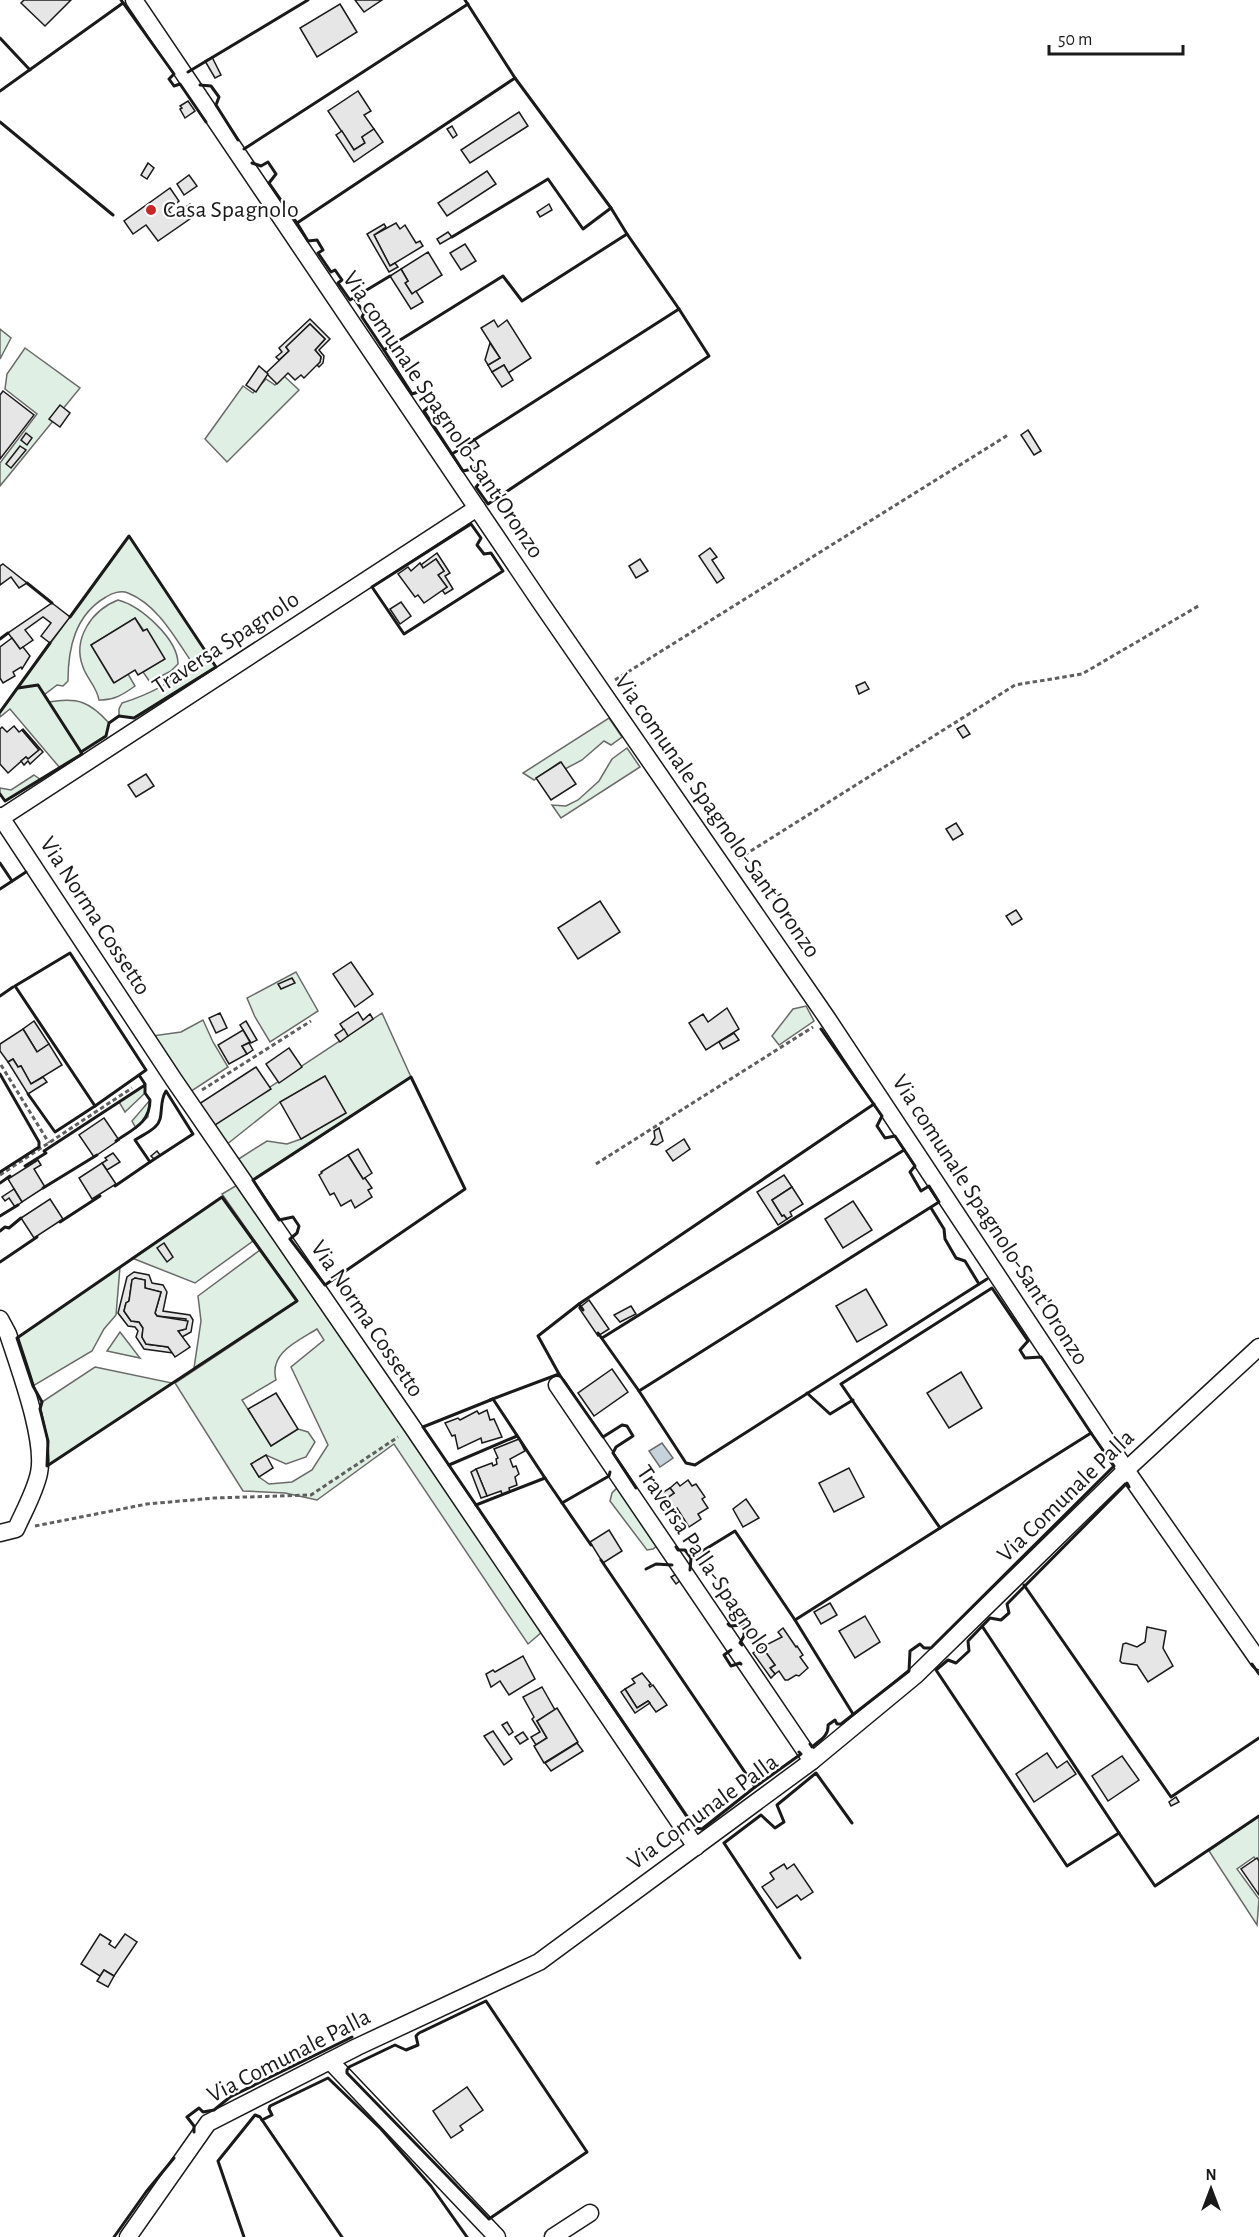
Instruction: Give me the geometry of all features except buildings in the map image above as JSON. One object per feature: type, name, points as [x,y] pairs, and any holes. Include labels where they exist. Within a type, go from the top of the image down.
[{"type":"street","name":"Via comunale Spagnolo-Sant'Oronzo","points":[[134,0],[477,508],[827,1018],[1126,1470],[1259,1661]]},
{"type":"street","name":"Traversa Spagnolo","points":[[1,817],[477,508]]},
{"type":"street","name":"Via Norma Cossetto","points":[[1,817],[188,1100],[696,1847]]},
{"type":"street","points":[[0,1319],[8,1334],[38,1437],[39,1472],[8,1531]]},
{"type":"street","name":"Via Comunale Palla","points":[[128,2237],[208,2123],[330,2061],[538,1962],[812,1761],[916,1675],[1126,1470],[1259,1347]]},
{"type":"street","name":"Traversa Palla-Spagnolo","points":[[556,1385],[812,1761]]},
{"type":"street","points":[[330,2061],[497,2237]]},
{"type":"street","points":[[553,2237],[590,2213]]},
{"type":"path","points":[[601,689],[1008,435]]},
{"type":"path","points":[[724,868],[1016,685],[1082,674],[1200,605]]},
{"type":"path","points":[[596,1164],[827,1018]]},
{"type":"path","points":[[188,1100],[311,1021]]},
{"type":"path","points":[[1,1065],[49,1143]]},
{"type":"path","points":[[0,1175],[132,1088]]},
{"type":"path","points":[[8,1531],[147,1504],[214,1498],[311,1495],[413,1428]]},
{"type":"green space","points":[[0,329],[11,338],[0,359]]},
{"type":"green space","points":[[25,348],[80,388],[0,486],[0,463],[37,414],[5,389],[7,374]]},
{"type":"green space","points":[[284,376],[299,390],[227,462],[205,439],[243,386],[253,393],[266,379],[275,385]]},
{"type":"green space","points":[[129,536],[216,667],[134,718],[119,716],[122,703],[160,687],[193,664],[165,623],[139,598],[125,592],[117,592],[95,604],[75,633],[68,681],[63,686],[57,685],[44,695],[49,702],[68,700],[83,703],[96,710],[109,723],[106,736],[60,768],[10,709],[0,717],[0,712]]},
{"type":"green space","points":[[118,600],[137,609],[157,625],[172,644],[178,664],[171,671],[150,682],[143,672],[164,659],[135,618],[91,645],[113,682],[128,674],[135,686],[114,698],[99,700],[83,667],[80,646],[82,636],[93,618]]},
{"type":"green space","points":[[609,718],[622,737],[611,745],[604,741],[582,760],[565,769],[560,762],[534,780],[523,773]]},
{"type":"green space","points":[[627,748],[640,767],[561,818],[552,805],[566,806],[578,800],[599,781],[612,759]]},
{"type":"green space","points":[[34,775],[41,780],[5,801],[0,794],[0,788],[11,790]]},
{"type":"green space","points":[[296,972],[318,1011],[270,1042],[247,998]]},
{"type":"green space","points":[[806,1006],[814,1021],[779,1045],[772,1036],[793,1009]]},
{"type":"green space","points":[[382,1013],[411,1077],[253,1180],[237,1160],[267,1141],[287,1144],[301,1139],[346,1113],[325,1076],[280,1102],[226,1145],[211,1126]]},
{"type":"green space","points":[[203,1020],[228,1067],[190,1092],[152,1036],[181,1032]]},
{"type":"green space","points":[[145,1085],[145,1093],[125,1112],[119,1102]]},
{"type":"green space","points":[[150,1100],[148,1117],[136,1128],[132,1121]]},
{"type":"green space","points":[[239,1184],[543,1631],[528,1644],[394,1444],[317,1500],[285,1493],[243,1491],[175,1383],[273,1318],[194,1368],[201,1321],[198,1296],[260,1250],[297,1301],[222,1194]],"holes":[[[317,1329],[324,1340],[291,1367],[328,1445],[312,1470],[292,1482],[269,1484],[259,1477],[251,1464],[266,1455],[286,1464],[306,1457],[315,1442],[308,1432],[298,1429],[271,1446],[242,1400],[276,1380],[276,1362],[286,1349]]]},
{"type":"green space","points":[[222,1197],[253,1241],[195,1283],[132,1258]]},
{"type":"green space","points":[[120,1267],[116,1315],[104,1329],[92,1351],[33,1386],[17,1338]]},
{"type":"green space","points":[[120,1332],[140,1358],[107,1351]]},
{"type":"green space","points":[[95,1367],[172,1383],[47,1466],[48,1441],[40,1409],[42,1402]]},
{"type":"green space","points":[[617,1488],[659,1544],[653,1549],[647,1550],[610,1501],[612,1493]]},
{"type":"green space","points":[[1259,1816],[1259,1864],[1254,1857],[1237,1869],[1259,1899],[1257,1925],[1209,1851]]},
{"type":"shaded area","points":[[662,1443],[673,1458],[660,1467],[649,1451]]},
{"type":"wall","points":[[121,0],[174,74],[169,79],[174,86],[180,84],[206,122]]},
{"type":"wall","points":[[188,72],[308,0]]},
{"type":"wall","points":[[252,163],[261,166],[268,162],[276,174],[269,183],[297,223],[515,78],[465,0]]},
{"type":"wall","points":[[0,91],[123,3]]},
{"type":"wall","points":[[244,149],[468,4]]},
{"type":"wall","points":[[0,38],[30,70]]},
{"type":"wall","points":[[452,237],[548,179],[583,229],[611,208],[515,78]]},
{"type":"wall","points":[[200,85],[211,86],[219,97],[216,105],[238,140]]},
{"type":"wall","points":[[0,122],[113,215]]},
{"type":"wall","points":[[354,298],[364,313],[362,317],[384,350],[503,276],[522,301],[627,234],[611,208]]},
{"type":"wall","points":[[297,223],[308,241],[317,240],[323,250],[318,253],[331,272],[335,270],[342,280],[338,283],[350,300],[390,276]]},
{"type":"wall","points":[[384,350],[412,394],[421,391],[430,406],[424,411],[452,454],[679,309],[627,234]]},
{"type":"wall","points":[[452,454],[463,471],[477,468],[484,478],[476,487],[488,504],[709,356],[679,309]]},
{"type":"wall","points":[[471,524],[481,538],[477,545],[484,554],[491,553],[503,571],[404,634],[372,587],[471,524]]},
{"type":"wall","points":[[0,794],[5,801],[82,754],[81,752],[106,736],[109,723],[119,716],[134,718],[216,667],[129,536],[70,617]]},
{"type":"wall","points":[[27,583],[52,603]]},
{"type":"wall","points":[[0,639],[8,633]]},
{"type":"wall","points":[[0,712],[50,643]]},
{"type":"wall","points":[[18,688],[38,685],[81,752]]},
{"type":"wall","points":[[0,863],[12,881]]},
{"type":"wall","points":[[0,889],[26,872]]},
{"type":"wall","points":[[139,1075],[95,1106],[15,986],[70,953],[146,1070],[139,1075],[145,1084]]},
{"type":"wall","points":[[0,996],[13,987]]},
{"type":"wall","points":[[598,1333],[639,1391],[939,1202],[929,1186],[921,1191],[910,1172],[915,1166],[895,1136],[885,1138],[877,1126],[882,1116],[821,1029]]},
{"type":"wall","points":[[0,1074],[39,1142],[39,1147],[0,1172]]},
{"type":"wall","points":[[411,1077],[465,1189],[325,1285],[290,1239],[297,1233],[299,1226],[293,1217],[279,1220],[253,1180],[411,1077]]},
{"type":"wall","points":[[25,1166],[46,1153],[44,1151],[145,1085],[145,1093],[150,1100],[144,1120],[116,1141]]},
{"type":"wall","points":[[166,1091],[193,1134],[150,1162],[135,1140],[158,1124],[166,1091]]},
{"type":"wall","points":[[28,1094],[55,1132],[95,1106]]},
{"type":"wall","points":[[583,1310],[579,1304],[874,1104]]},
{"type":"wall","points":[[602,1338],[904,1150]]},
{"type":"wall","points":[[43,1188],[97,1155]]},
{"type":"wall","points":[[115,1186],[150,1162]]},
{"type":"wall","points":[[0,1183],[10,1176]]},
{"type":"wall","points":[[60,1222],[100,1196]]},
{"type":"wall","points":[[222,1197],[297,1301],[47,1466],[48,1441],[40,1409],[42,1402],[33,1386],[17,1338],[222,1197]]},
{"type":"wall","points":[[0,1216],[18,1205]]},
{"type":"wall","points":[[931,1208],[944,1229],[945,1239],[956,1258],[965,1261],[979,1284]]},
{"type":"wall","points":[[0,1231],[5,1227],[9,1228],[21,1218]]},
{"type":"wall","points":[[0,1262],[37,1237]]},
{"type":"wall","points":[[639,1391],[686,1463],[695,1465],[987,1279]]},
{"type":"wall","points":[[992,1288],[1028,1341],[1020,1350],[1025,1358],[1041,1357],[1091,1433],[940,1528],[841,1384],[992,1288]]},
{"type":"wall","points":[[559,1374],[538,1336],[579,1304]]},
{"type":"wall","points":[[490,1400],[559,1374],[603,1437],[622,1425],[627,1426],[633,1436],[616,1447],[613,1453],[636,1488]]},
{"type":"wall","points":[[807,1393],[830,1414],[853,1400]]},
{"type":"wall","points":[[493,1399],[545,1478],[476,1505],[423,1427],[493,1399]]},
{"type":"wall","points":[[810,1744],[812,1747],[823,1738],[828,1725],[835,1720],[837,1724],[841,1724],[909,1671],[910,1651],[920,1644],[924,1648],[931,1648],[1114,1466],[1091,1433]]},
{"type":"wall","points":[[449,1465],[517,1436]]},
{"type":"wall","points":[[562,1503],[609,1476],[610,1472]]},
{"type":"wall","points":[[545,1478],[591,1545]]},
{"type":"wall","points":[[982,1626],[1119,1833],[1067,1866],[936,1670],[948,1660],[956,1663],[969,1651],[968,1641],[990,1618],[1001,1620],[1009,1613],[1007,1604],[1127,1483],[1129,1487]]},
{"type":"wall","points":[[476,1505],[695,1828],[702,1829],[801,1754],[799,1752]]},
{"type":"wall","points":[[795,1620],[940,1528]]},
{"type":"wall","points":[[691,1558],[735,1531],[795,1620],[853,1714]]},
{"type":"wall","points":[[676,1547],[678,1550],[685,1550],[691,1558],[690,1570]]},
{"type":"wall","points":[[601,1560],[755,1787]]},
{"type":"wall","points":[[646,1569],[656,1564],[672,1565]]},
{"type":"wall","points":[[1024,1585],[1171,1797],[1259,1738]]},
{"type":"wall","points":[[728,1624],[730,1626],[744,1625],[744,1636],[740,1643],[742,1645]]},
{"type":"wall","points":[[731,1650],[724,1655],[731,1666],[741,1664]]},
{"type":"wall","points":[[1252,1664],[1259,1674]]},
{"type":"wall","points":[[800,1958],[724,1843],[761,1815],[775,1828],[784,1822],[777,1805],[816,1773],[852,1823]]},
{"type":"wall","points":[[1119,1833],[1155,1886],[1259,1816]]},
{"type":"wall","points":[[486,2001],[587,2152],[489,2219],[347,2073],[349,2067],[395,2045],[406,2050],[418,2045],[416,2036],[419,2033],[486,2001]]},
{"type":"wall","points":[[194,2132],[194,2126],[187,2117],[199,2108],[203,2112],[214,2110],[230,2097],[352,2037]]},
{"type":"wall","points":[[262,2120],[272,2115],[270,2106],[328,2078],[381,2129],[431,2186],[467,2237]]},
{"type":"wall","points":[[244,2237],[218,2161],[255,2115],[260,2117],[342,2237]]},
{"type":"wall","points":[[114,2237],[174,2158]]},
{"type":"place","name":"Casa Spagnolo","points":[[151,210]]}]
